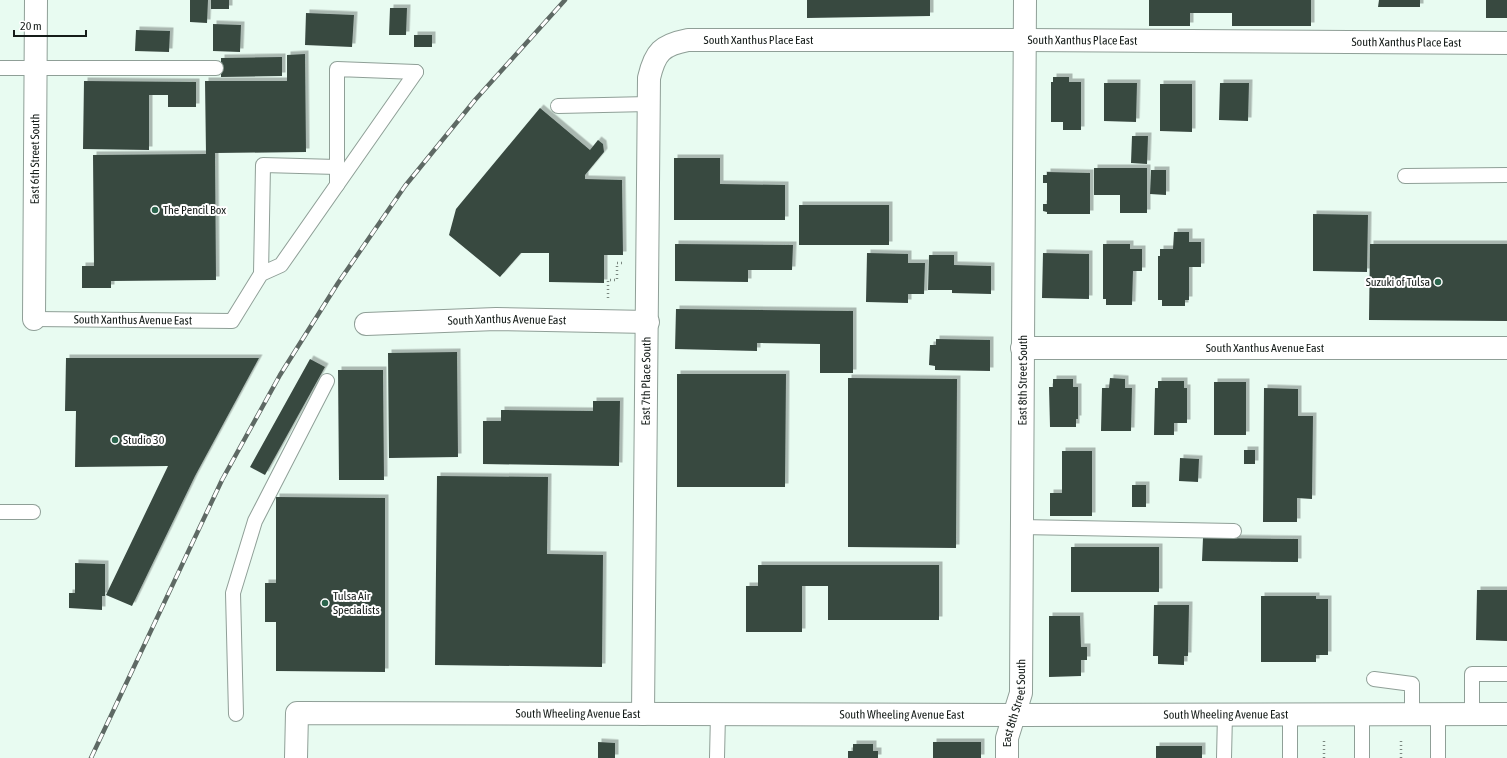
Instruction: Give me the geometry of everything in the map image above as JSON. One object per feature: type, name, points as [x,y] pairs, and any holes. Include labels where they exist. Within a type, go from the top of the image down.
[{"type":"street","name":"East 6th Street South","points":[[34,319],[36,0]]},
{"type":"street","name":"East 8th Street South","points":[[1006,758],[1007,738],[1021,693],[1025,0]]},
{"type":"street","name":"South Xanthus Place East","points":[[660,50],[671,43],[688,40],[1025,40],[1507,43]]},
{"type":"street","name":"East 7th Place South","points":[[643,714],[648,322],[649,78],[652,63],[660,50]]},
{"type":"street","name":"South Xanthus Avenue East","points":[[366,324],[496,319],[648,322]]},
{"type":"street","name":"South Xanthus Avenue East","points":[[1022,348],[1507,348]]},
{"type":"street","name":"South Wheeling Avenue East","points":[[296,758],[297,713],[1014,715],[1507,714]]},
{"type":"lane","points":[[0,68],[216,68]]},
{"type":"lane","points":[[337,167],[263,165],[261,274],[281,265],[337,185],[416,72],[337,69],[337,167],[337,185]]},
{"type":"lane","points":[[558,106],[649,104]]},
{"type":"lane","points":[[1405,176],[1507,174]]},
{"type":"lane","name":"South Xanthus Avenue East","points":[[34,319],[232,321],[261,274]]},
{"type":"lane","points":[[236,714],[233,593],[255,521],[327,380]]},
{"type":"lane","points":[[0,512],[33,512]]},
{"type":"lane","points":[[1021,527],[1234,531]]},
{"type":"lane","points":[[1472,714],[1472,674],[1507,674]]},
{"type":"lane","points":[[1374,678],[1412,684],[1412,714]]},
{"type":"lane","points":[[717,758],[718,714]]},
{"type":"lane","points":[[1224,758],[1225,714]]},
{"type":"lane","points":[[1362,714],[1362,758]]},
{"type":"lane","points":[[1438,714],[1438,758]]},
{"type":"lane","points":[[1290,715],[1290,758]]},
{"type":"path","points":[[608,321],[608,280],[617,280],[617,263],[648,263]]},
{"type":"path","points":[[1324,739],[1324,758]]},
{"type":"path","points":[[1401,739],[1401,758]]},
{"type":"building","points":[[190,0],[208,0],[207,23],[190,22]]},
{"type":"building","points":[[211,0],[229,0],[229,9],[211,9]]},
{"type":"building","points":[[807,0],[930,0],[930,16],[807,18]]},
{"type":"building","points":[[1149,0],[1311,0],[1311,26],[1232,26],[1232,13],[1190,13],[1190,26],[1149,26]]},
{"type":"building","points":[[1379,0],[1420,0],[1420,7],[1378,7]]},
{"type":"building","points":[[1486,0],[1507,0],[1507,18],[1486,18]]},
{"type":"building","points":[[390,8],[407,8],[406,35],[389,35]]},
{"type":"building","points":[[306,13],[354,15],[352,47],[305,45]]},
{"type":"building","points":[[213,24],[241,25],[240,52],[213,51]]},
{"type":"building","points":[[136,30],[170,31],[169,52],[135,51]]},
{"type":"building","points":[[414,35],[432,35],[432,47],[414,47]]},
{"type":"building","name":"The Pencil Box","points":[[305,54],[306,152],[215,153],[216,280],[111,281],[111,288],[82,288],[82,266],[94,266],[93,155],[206,154],[205,81],[287,81],[287,55]]},
{"type":"building","points":[[282,57],[282,76],[221,77],[221,58]]},
{"type":"building","points":[[1053,77],[1069,77],[1069,82],[1081,82],[1081,130],[1063,130],[1063,122],[1051,122],[1051,82],[1053,82]]},
{"type":"building","points":[[84,81],[196,82],[196,107],[168,107],[168,95],[149,95],[149,150],[83,149]]},
{"type":"building","points":[[1104,83],[1137,83],[1136,122],[1104,121]]},
{"type":"building","points":[[1220,83],[1249,83],[1248,121],[1219,120]]},
{"type":"building","points":[[1160,84],[1192,84],[1192,132],[1160,131]]},
{"type":"building","points":[[540,108],[590,150],[598,140],[603,144],[604,152],[585,175],[585,179],[622,180],[623,255],[604,255],[604,283],[549,282],[549,253],[521,253],[500,277],[449,235],[456,209]]},
{"type":"building","points":[[1132,136],[1148,136],[1147,164],[1131,163]]},
{"type":"building","points":[[674,158],[720,158],[720,184],[785,185],[785,220],[674,220]]},
{"type":"building","points":[[1094,168],[1147,168],[1147,213],[1120,213],[1120,195],[1094,195]]},
{"type":"building","points":[[1151,170],[1166,170],[1166,195],[1150,194]]},
{"type":"building","points":[[1047,172],[1090,173],[1090,214],[1047,214],[1047,212],[1043,211],[1043,204],[1047,204],[1047,183],[1043,183],[1043,175],[1047,175]]},
{"type":"building","points":[[799,205],[889,205],[889,245],[799,245]]},
{"type":"building","points":[[1313,214],[1368,215],[1367,272],[1313,271]]},
{"type":"building","points":[[1174,232],[1189,232],[1189,242],[1201,242],[1201,267],[1189,267],[1189,300],[1185,300],[1185,306],[1162,306],[1162,300],[1158,300],[1158,256],[1160,256],[1160,249],[1173,249]]},
{"type":"building","points":[[675,244],[793,245],[792,270],[748,270],[748,282],[675,281]]},
{"type":"building","points":[[1103,244],[1130,244],[1130,249],[1142,249],[1142,271],[1133,271],[1132,305],[1106,305],[1106,299],[1103,299]]},
{"type":"building","name":"Suzuki of Tulsa","points":[[1370,244],[1507,244],[1507,321],[1369,320]]},
{"type":"building","points":[[867,253],[908,254],[908,263],[925,263],[924,294],[908,294],[908,303],[866,302]]},
{"type":"building","points":[[1043,253],[1089,254],[1089,299],[1042,298]]},
{"type":"building","points":[[929,255],[954,255],[954,265],[991,266],[991,294],[952,293],[952,290],[928,290]]},
{"type":"building","points":[[676,309],[853,311],[853,373],[820,373],[820,344],[757,343],[757,351],[675,349]]},
{"type":"building","points":[[936,339],[990,340],[990,371],[935,370],[935,366],[929,365],[930,345],[936,345]]},
{"type":"building","points":[[457,352],[458,457],[389,458],[388,353]]},
{"type":"building","points":[[66,358],[259,358],[195,476],[132,606],[106,595],[168,466],[75,467],[76,411],[65,411]]},
{"type":"building","points":[[310,359],[325,367],[265,475],[250,467]]},
{"type":"building","points":[[338,370],[383,370],[384,480],[339,480]]},
{"type":"building","points":[[677,374],[786,374],[785,487],[677,487]]},
{"type":"building","points":[[848,378],[957,379],[956,548],[848,547]]},
{"type":"building","points":[[1110,378],[1125,379],[1125,388],[1132,388],[1131,431],[1101,431],[1102,388],[1109,388]]},
{"type":"building","points":[[1053,379],[1073,379],[1073,387],[1078,387],[1078,419],[1076,419],[1076,427],[1050,427],[1049,387],[1053,387]]},
{"type":"building","points":[[1158,381],[1184,381],[1184,388],[1187,388],[1187,423],[1174,423],[1174,435],[1154,435],[1155,388],[1158,388]]},
{"type":"building","points":[[1214,382],[1246,382],[1246,435],[1214,435]]},
{"type":"building","points":[[1264,388],[1298,389],[1298,416],[1313,416],[1312,499],[1297,498],[1297,522],[1263,522]]},
{"type":"building","points":[[593,401],[620,401],[619,466],[483,464],[483,421],[501,421],[501,410],[593,411]]},
{"type":"building","points":[[1244,450],[1255,450],[1255,464],[1244,464]]},
{"type":"building","points":[[1062,451],[1092,451],[1092,516],[1050,516],[1050,493],[1062,493]]},
{"type":"building","points":[[1180,458],[1199,459],[1198,482],[1179,481]]},
{"type":"building","points":[[437,476],[548,477],[547,554],[603,555],[602,667],[435,665]]},
{"type":"building","points":[[1132,485],[1146,485],[1146,507],[1132,507]]},
{"type":"building","name":"Tulsa Air Specialists","points":[[276,497],[385,498],[385,672],[276,671],[276,622],[265,622],[265,583],[276,583]]},
{"type":"building","points":[[1203,538],[1298,539],[1298,562],[1202,561]]},
{"type":"building","points":[[1071,547],[1159,547],[1159,592],[1071,592]]},
{"type":"building","points":[[75,563],[105,564],[105,596],[102,596],[102,610],[69,608],[69,593],[75,593]]},
{"type":"building","points":[[758,565],[939,565],[939,620],[828,620],[828,586],[802,586],[802,632],[746,632],[746,586],[758,586]]},
{"type":"building","points":[[1477,590],[1507,590],[1507,641],[1476,640]]},
{"type":"building","points":[[1261,596],[1316,596],[1316,599],[1328,599],[1328,655],[1316,655],[1316,662],[1261,662]]},
{"type":"building","points":[[1154,605],[1189,605],[1188,656],[1184,656],[1184,665],[1158,664],[1158,656],[1153,656]]},
{"type":"building","points":[[1049,616],[1080,616],[1081,647],[1087,647],[1087,660],[1081,660],[1081,676],[1049,677]]},
{"type":"building","points":[[598,742],[615,743],[615,758],[598,758]]},
{"type":"building","points":[[933,742],[981,742],[981,758],[933,758]]},
{"type":"building","points":[[853,744],[873,744],[873,751],[878,751],[878,758],[848,758],[848,751],[853,751]]},
{"type":"building","points":[[1156,746],[1202,746],[1202,758],[1156,758]]},
{"type":"railway","points":[[91,758],[222,480],[280,375],[338,283],[405,186],[475,100],[565,0]]},
{"type":"place","name":"The Pencil Box","points":[[155,210]]},
{"type":"place","name":"Suzuki of Tulsa","points":[[1438,282]]},
{"type":"place","name":"Studio 30","points":[[115,440]]},
{"type":"place","name":"Tulsa Air Specialists","points":[[325,603]]}]
